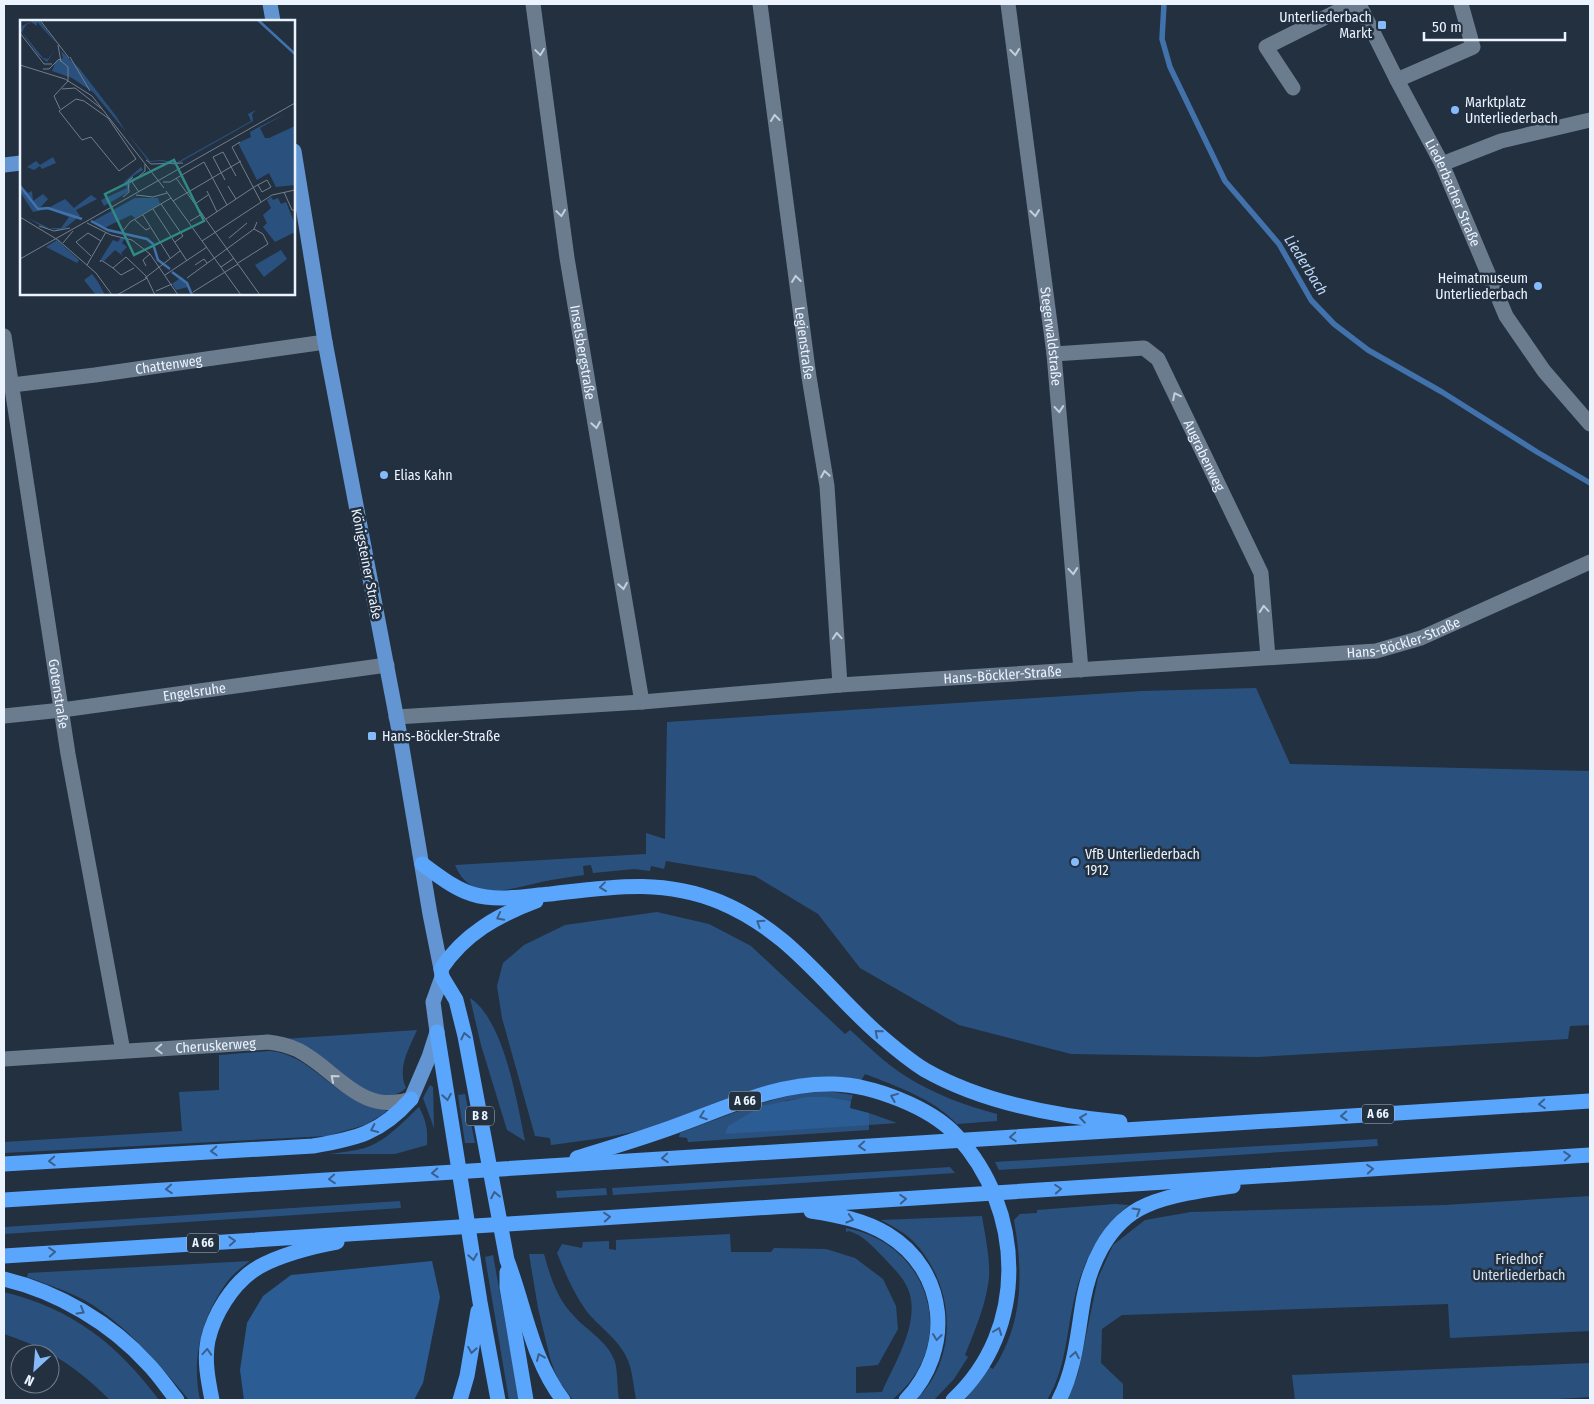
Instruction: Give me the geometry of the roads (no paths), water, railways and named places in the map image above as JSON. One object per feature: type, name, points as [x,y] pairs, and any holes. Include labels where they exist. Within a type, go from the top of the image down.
[{"type":"highway","points":[[422,864],[453,886],[484,897],[519,897],[614,886],[645,886],[699,895],[742,912],[776,934],[812,966],[876,1032],[906,1057],[943,1079],[1023,1106],[1081,1118],[1167,1127]]},
{"type":"highway","points":[[442,973],[454,952],[481,927],[514,909],[561,892]]},
{"type":"highway","name":"B 8","points":[[442,973],[456,1000],[466,1036],[507,1260],[507,1287],[526,1400]]},
{"type":"highway","name":"B 8","points":[[437,1032],[480,1302],[498,1400]]},
{"type":"highway","name":"A 66","points":[[554,1165],[661,1131],[764,1094],[793,1086],[833,1084],[854,1086],[896,1097],[920,1110],[955,1134],[972,1153],[995,1194],[1002,1214],[1008,1242],[1009,1288],[1000,1327],[982,1367],[964,1390],[953,1400]]},
{"type":"highway","points":[[4,1164],[313,1146],[336,1142],[376,1129],[397,1115],[411,1099]]},
{"type":"highway","name":"A 66","points":[[4,1200],[1590,1101]]},
{"type":"highway","name":"A 66","points":[[4,1256],[1590,1155]]},
{"type":"highway","name":"A 66","points":[[1059,1400],[1066,1387],[1072,1367],[1087,1283],[1095,1261],[1112,1233],[1128,1216],[1149,1204],[1170,1198],[1219,1188],[1321,1172]]},
{"type":"highway","points":[[767,1207],[792,1208],[850,1218],[887,1234],[904,1246],[926,1273],[934,1292],[938,1309],[937,1343],[924,1376],[914,1392],[906,1400]]},
{"type":"highway","points":[[212,1400],[206,1372],[208,1339],[224,1304],[236,1287],[254,1270],[273,1260],[323,1245],[403,1230]]},
{"type":"highway","points":[[507,1260],[518,1288],[529,1333],[555,1391],[563,1400]]},
{"type":"highway","points":[[4,1279],[42,1291],[71,1305],[102,1324],[131,1346],[149,1364],[177,1400]]},
{"type":"highway","points":[[460,1400],[467,1376],[480,1302]]},
{"type":"main road","points":[[270,4],[273,20]]},
{"type":"main road","name":"Königsteiner Straße","points":[[295,159],[325,342],[387,665],[442,973]]},
{"type":"main road","points":[[4,165],[20,163]]},
{"type":"main road","name":"B 8","points":[[437,1032],[434,1002],[442,973]]},
{"type":"main road","points":[[411,1099],[429,1057],[437,1032]]},
{"type":"street","name":"Inselsbergstraße","points":[[533,4],[568,258],[642,702]]},
{"type":"street","name":"Legienstraße","points":[[760,4],[808,368],[827,486],[840,685]]},
{"type":"street","name":"Stegerwaldstraße","points":[[1008,4],[1054,354],[1081,670]]},
{"type":"street","points":[[1293,88],[1266,47],[1352,4]]},
{"type":"street","name":"Liederbacher Straße","points":[[1359,4],[1442,164],[1506,316],[1544,371],[1590,424]]},
{"type":"street","points":[[1397,80],[1473,47],[1461,4]]},
{"type":"street","points":[[1442,164],[1501,141],[1590,120]]},
{"type":"street","name":"Gotenstraße","points":[[4,336],[12,385],[9,406],[62,710],[69,762],[123,1051]]},
{"type":"street","name":"Chattenweg","points":[[12,385],[325,342]]},
{"type":"street","name":"Augrabenweg","points":[[1054,354],[1144,348],[1158,359],[1261,573],[1268,657]]},
{"type":"street","name":"Hans-Böckler-Straße","points":[[396,717],[642,702],[840,685],[1376,651],[1421,638],[1590,562]]},
{"type":"street","name":"Engelsruhe","points":[[4,716],[62,710],[387,665]]},
{"type":"street","name":"Cheruskerweg","points":[[4,1060],[268,1042],[278,1043],[297,1050],[342,1084],[366,1098],[397,1103],[411,1099]]},
{"type":"waterway","name":"Liederbach","points":[[1164,4],[1162,39],[1170,67],[1225,181],[1279,244],[1311,300],[1334,324],[1368,350],[1442,392],[1590,483]]},
{"type":"place","name":"Unterliederbach Markt","points":[[1382,25]]},
{"type":"place","name":"Marktplatz Unterliederbach","points":[[1455,110]]},
{"type":"place","name":"Heimatmuseum Unterliederbach","points":[[1538,286]]},
{"type":"place","name":"Elias Kahn","points":[[384,475]]},
{"type":"place","name":"Hans-Böckler-Straße","points":[[372,736]]},
{"type":"place","name":"VfB Unterliederbach 1912","points":[[1075,862]]},
{"type":"park label","name":"Friedhof Unterliederbach","points":[[1519,1268]]}]
